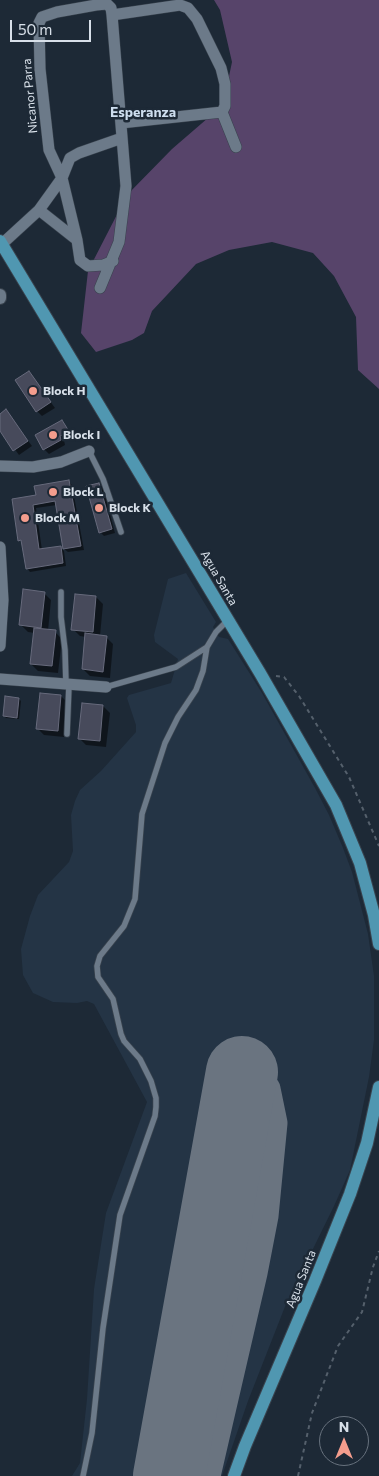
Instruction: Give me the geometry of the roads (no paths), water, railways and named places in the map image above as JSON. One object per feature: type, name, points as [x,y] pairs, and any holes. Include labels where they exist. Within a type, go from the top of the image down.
[{"type":"main road","name":"Agua Santa","points":[[1,242],[101,412],[178,535],[322,780],[348,833],[368,891],[379,944]]},
{"type":"main road","name":"Agua Santa","points":[[234,1476],[350,1194],[367,1143],[379,1087]]},
{"type":"street","name":"Nicanor Parra","points":[[62,178],[49,150],[40,69],[40,19],[57,12],[96,5],[110,10],[181,2]]},
{"type":"street","points":[[181,2],[197,19],[221,68],[225,84],[225,106],[222,112],[236,147]]},
{"type":"street","points":[[100,288],[120,242],[126,186],[110,10]]},
{"type":"street","points":[[121,123],[222,112]]},
{"type":"street","points":[[1,242],[40,210],[62,178],[70,158],[122,138]]},
{"type":"street","points":[[62,178],[80,260],[88,266],[103,265],[113,261]]},
{"type":"street","points":[[40,210],[77,240]]},
{"type":"street","points":[[0,466],[33,467],[61,462],[89,452]]},
{"type":"street","points":[[0,547],[2,591],[0,646]]},
{"type":"street","points":[[0,680],[106,687]]},
{"type":"lane","points":[[89,452],[103,479],[120,532]]},
{"type":"lane","points":[[61,592],[68,734]]},
{"type":"lane","points":[[83,1476],[92,1433],[103,1328],[120,1215],[155,1116],[156,1107],[156,1098],[151,1081],[140,1059],[124,1041],[113,1000],[98,977],[97,966],[100,956],[124,926],[134,899],[142,814],[165,743],[178,717],[196,690],[203,670],[207,647],[216,632],[228,620]]},
{"type":"lane","points":[[106,687],[176,667],[207,647]]},
{"type":"place","name":"Block H","points":[[33,391]]},
{"type":"place","name":"Block I","points":[[53,435]]},
{"type":"place","name":"Block L","points":[[53,492]]},
{"type":"place","name":"Block K","points":[[99,508]]},
{"type":"place","name":"Block M","points":[[25,518]]},
{"type":"district","name":"Esperanza","points":[[143,112]]}]
